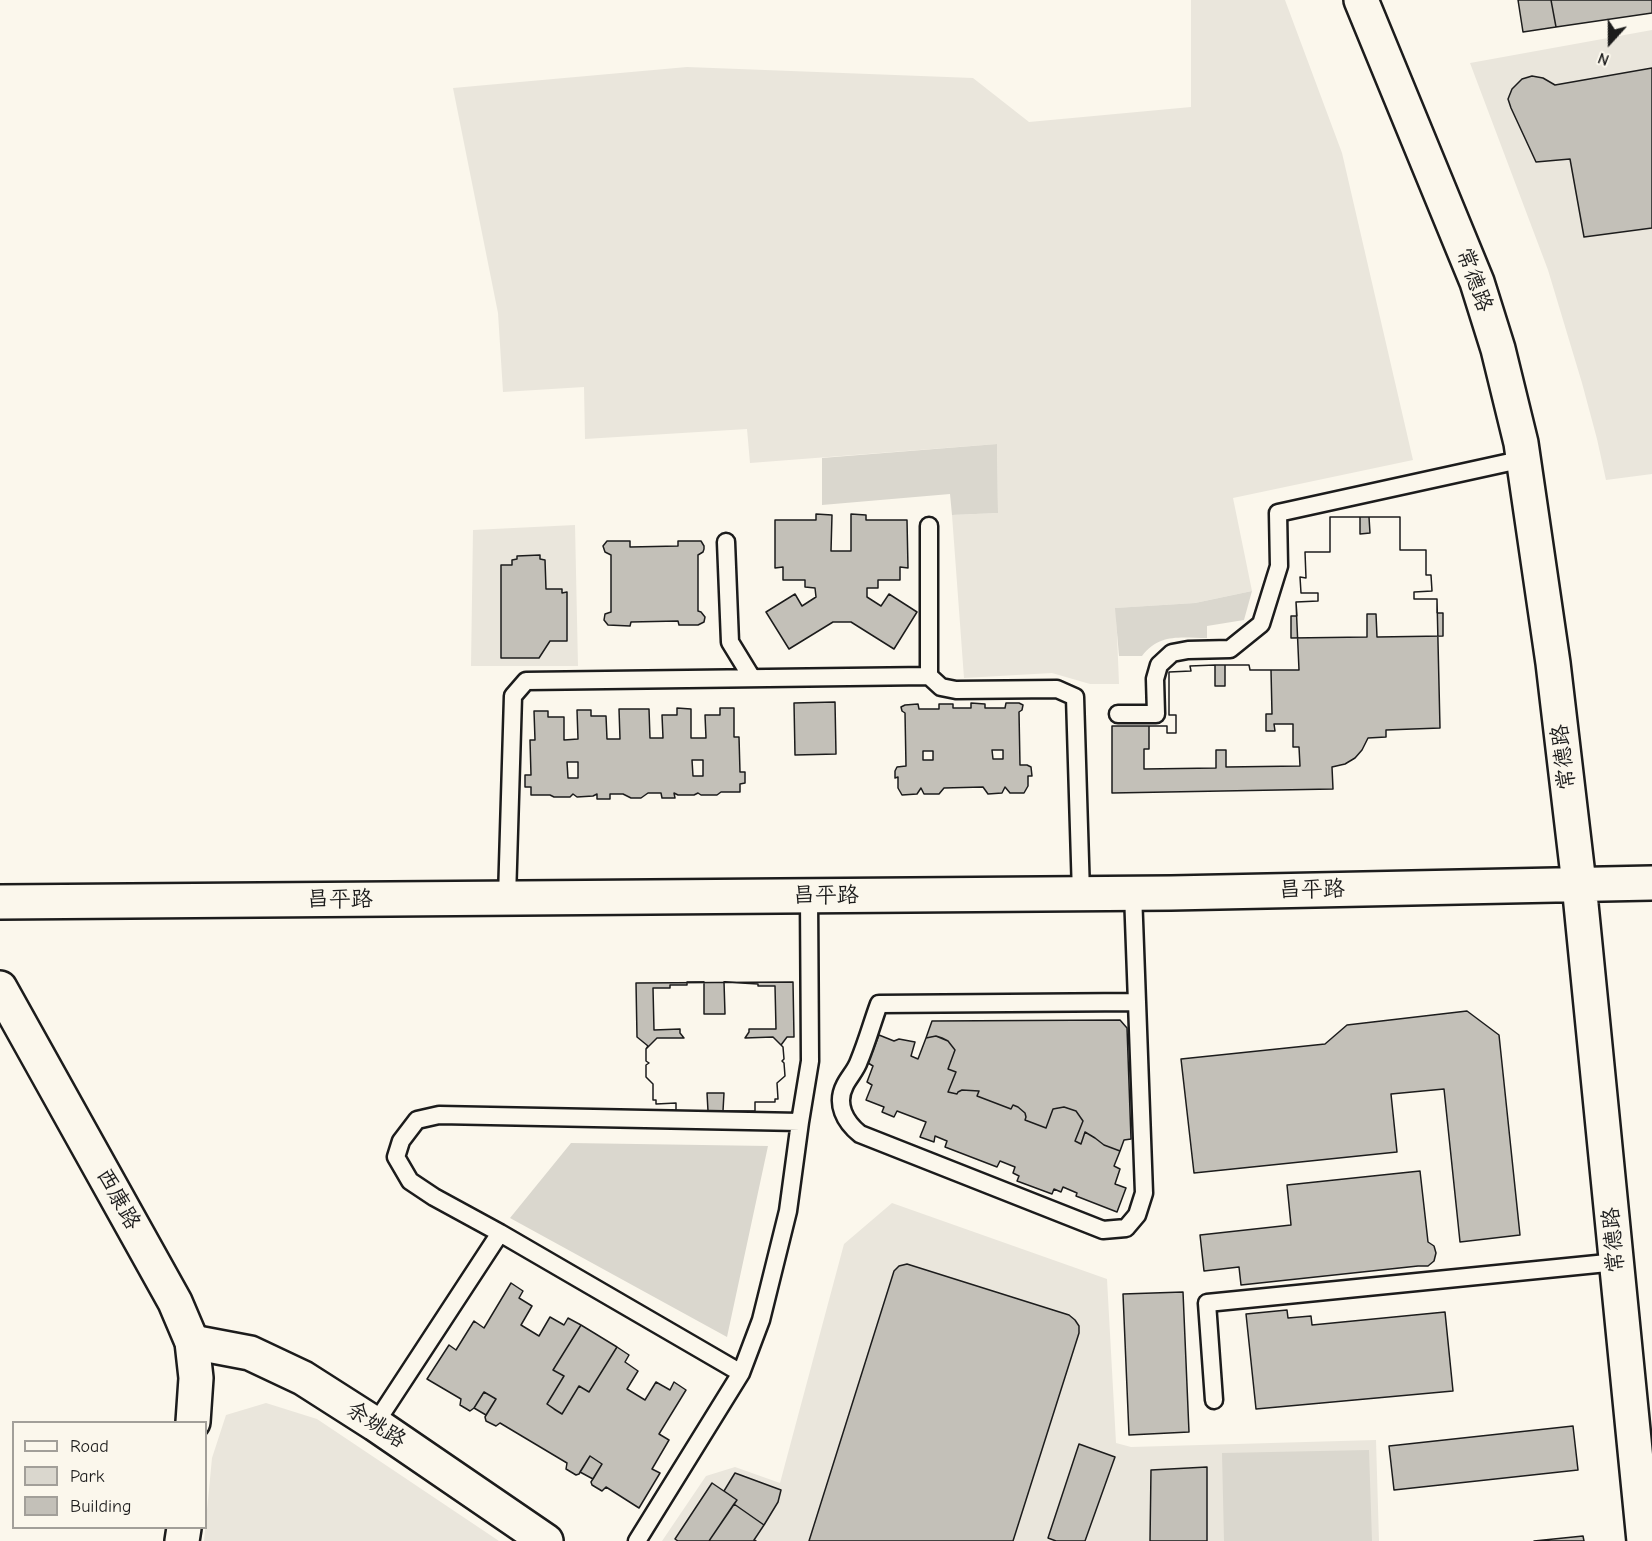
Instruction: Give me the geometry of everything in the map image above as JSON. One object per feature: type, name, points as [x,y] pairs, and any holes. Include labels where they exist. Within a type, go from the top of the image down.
[{"type":"street","name":"常德路","points":[[1361,0],[1477,282],[1498,350],[1524,459],[1553,663],[1579,884],[1644,1541]]},
{"type":"street","name":"昌平路","points":[[0,902],[1082,894],[1652,883]]},
{"type":"street","name":"西康路","points":[[0,988],[175,1302],[192,1342],[196,1378],[193,1421]]},
{"type":"street","name":"余姚路","points":[[192,1342],[250,1353],[303,1378],[375,1424],[546,1541]]},
{"type":"lane","points":[[1118,714],[1156,714],[1155,679],[1159,665],[1172,654],[1188,650],[1230,650],[1261,624],[1279,566],[1278,513],[1524,459]]},
{"type":"lane","points":[[929,526],[929,676]]},
{"type":"lane","points":[[726,542],[730,642],[752,678]]},
{"type":"lane","points":[[507,898],[513,696],[526,681],[929,676],[941,687],[956,690],[1057,689],[1075,697],[1082,894]]},
{"type":"lane","points":[[1133,893],[1137,1002],[1144,1193],[1137,1215],[1126,1228],[1103,1230],[860,1134],[850,1126],[843,1113],[840,1102],[843,1088],[858,1064],[879,1004],[1137,1002]]},
{"type":"lane","points":[[637,1541],[741,1373],[761,1320],[788,1211],[810,1061],[808,896]]},
{"type":"lane","points":[[741,1373],[434,1197],[410,1181],[396,1156],[401,1141],[417,1120],[439,1115],[800,1122]]},
{"type":"lane","points":[[375,1424],[500,1233]]},
{"type":"lane","points":[[1214,1400],[1207,1303],[1617,1262]]},
{"type":"shaded area","points":[[1191,0],[1285,0],[1342,153],[1413,460],[1233,498],[1252,591],[1195,603],[1116,608],[1119,684],[1090,684],[1052,673],[964,678],[952,515],[998,513],[997,444],[750,463],[747,429],[585,439],[584,387],[503,392],[498,313],[453,88],[687,67],[973,78],[1029,122],[1191,107]]},
{"type":"shaded area","points":[[1652,30],[1652,474],[1606,480],[1582,383],[1548,270],[1470,63]]},
{"type":"shaded area","points":[[575,525],[578,666],[471,666],[473,530]]},
{"type":"shaded area","points":[[892,1203],[1107,1279],[1116,1443],[1131,1447],[1376,1440],[1379,1541],[662,1541],[706,1476],[735,1467],[780,1483],[844,1244]]},
{"type":"shaded area","points":[[266,1403],[317,1419],[499,1541],[204,1541],[207,1529],[212,1458],[226,1415]]},
{"type":"green space","points":[[997,444],[998,513],[952,515],[950,494],[822,505],[822,458]]},
{"type":"green space","points":[[1252,591],[1244,620],[1207,626],[1207,638],[1171,638],[1156,643],[1142,656],[1119,656],[1115,608],[1195,603]]},
{"type":"green space","points":[[571,1143],[768,1146],[727,1337],[510,1218]]},
{"type":"green space","points":[[1369,1450],[1372,1541],[1224,1541],[1222,1453]]},
{"type":"building","points":[[1518,0],[1551,0],[1556,27],[1523,32]]},
{"type":"building","points":[[1551,0],[1652,0],[1652,13],[1556,27]]},
{"type":"building","points":[[1652,68],[1652,228],[1584,237],[1570,159],[1536,162],[1508,99],[1512,89],[1522,79],[1532,76],[1543,78],[1555,85]]},
{"type":"building","points":[[816,514],[832,515],[831,551],[851,551],[851,514],[866,515],[866,520],[907,520],[908,568],[900,567],[900,580],[878,580],[878,588],[867,588],[867,597],[881,606],[889,594],[917,612],[894,649],[851,622],[833,622],[789,649],[766,612],[795,594],[802,606],[816,597],[815,588],[805,587],[805,580],[783,580],[783,567],[775,568],[775,520],[816,520]]},
{"type":"building","points":[[1330,517],[1360,517],[1360,534],[1370,533],[1369,517],[1400,517],[1400,550],[1426,550],[1426,575],[1431,575],[1432,591],[1414,592],[1414,599],[1437,599],[1437,613],[1443,613],[1443,636],[1377,637],[1376,614],[1367,614],[1367,637],[1291,638],[1291,616],[1297,616],[1296,602],[1318,601],[1318,593],[1301,593],[1300,577],[1306,578],[1305,552],[1330,552]]},
{"type":"building","points":[[1330,517],[1400,517],[1400,550],[1426,550],[1426,575],[1431,575],[1432,591],[1414,592],[1414,599],[1437,599],[1440,728],[1386,730],[1386,737],[1368,738],[1355,758],[1345,764],[1332,767],[1333,789],[1112,793],[1112,726],[1167,726],[1167,733],[1176,733],[1176,715],[1169,715],[1169,672],[1191,671],[1190,666],[1215,665],[1249,665],[1250,670],[1299,670],[1296,602],[1318,601],[1318,593],[1301,593],[1300,577],[1306,578],[1305,552],[1330,552]]},
{"type":"building","points":[[607,541],[630,541],[630,547],[678,546],[678,541],[701,541],[704,549],[698,555],[698,611],[705,617],[704,622],[698,625],[679,625],[678,621],[631,622],[630,626],[608,625],[604,620],[605,614],[611,612],[611,555],[605,552],[603,546]]},
{"type":"building","points":[[540,555],[540,559],[545,560],[546,589],[562,589],[562,593],[567,592],[567,641],[550,641],[539,658],[501,658],[501,565],[512,565],[512,560],[517,559],[517,556]]},
{"type":"building","points":[[1215,665],[1215,686],[1225,686],[1225,665],[1249,665],[1250,670],[1271,670],[1272,714],[1266,714],[1266,731],[1275,731],[1274,724],[1293,724],[1293,747],[1299,747],[1300,766],[1226,767],[1226,750],[1216,750],[1216,768],[1144,769],[1144,749],[1149,749],[1149,726],[1167,726],[1167,733],[1176,733],[1176,715],[1169,715],[1169,672],[1191,671],[1190,666]]},
{"type":"building","points":[[835,702],[836,754],[795,755],[794,703]]},
{"type":"building","points":[[971,703],[985,704],[985,708],[1005,708],[1006,703],[1023,705],[1019,712],[1020,765],[1031,767],[1032,776],[1028,776],[1028,786],[1024,793],[1010,793],[1005,787],[1002,793],[988,794],[983,787],[944,788],[939,794],[924,794],[921,788],[917,794],[902,795],[898,788],[898,777],[895,778],[897,767],[906,766],[905,713],[901,707],[918,704],[919,709],[939,709],[939,704],[953,704],[953,708],[971,708]],"holes":[[[992,750],[1003,750],[1003,759],[993,759]],[[923,751],[933,751],[933,760],[923,760]]]},
{"type":"building","points":[[677,708],[691,709],[691,738],[706,738],[705,715],[720,715],[720,708],[734,708],[734,737],[739,737],[740,772],[745,772],[745,783],[740,784],[740,792],[721,792],[717,795],[698,793],[678,795],[674,793],[675,798],[662,798],[661,793],[648,793],[641,798],[610,794],[610,799],[597,799],[597,794],[577,797],[573,794],[570,797],[531,795],[531,787],[525,787],[525,775],[531,775],[530,740],[535,740],[534,711],[548,711],[548,717],[564,717],[564,740],[578,739],[577,710],[591,710],[591,716],[606,716],[607,739],[620,739],[619,709],[649,709],[650,738],[663,738],[662,715],[677,715]],"holes":[[[692,760],[703,760],[703,776],[693,776]],[[567,762],[578,762],[578,778],[568,778]]]},
{"type":"building","points":[[687,982],[704,982],[704,1014],[725,1014],[724,982],[775,986],[776,1029],[749,1029],[745,1038],[773,1037],[783,1047],[784,1059],[782,1061],[785,1076],[777,1083],[778,1099],[775,1099],[775,1102],[755,1102],[755,1111],[723,1111],[724,1093],[707,1093],[708,1111],[676,1112],[676,1103],[656,1104],[656,1100],[653,1100],[653,1084],[646,1077],[646,1065],[649,1063],[646,1061],[646,1049],[657,1038],[684,1038],[680,1029],[654,1030],[653,988],[687,985]]},
{"type":"building","points":[[793,982],[794,1037],[787,1037],[781,1045],[785,1076],[777,1083],[778,1099],[775,1099],[775,1102],[755,1102],[755,1111],[676,1112],[676,1103],[656,1104],[656,1100],[653,1100],[653,1084],[646,1077],[646,1065],[649,1063],[646,1061],[648,1046],[637,1037],[636,983]]},
{"type":"building","points":[[1467,1011],[1499,1035],[1520,1235],[1460,1242],[1444,1089],[1391,1094],[1397,1152],[1194,1173],[1181,1059],[1325,1044],[1347,1025]]},
{"type":"building","points":[[1120,1020],[1127,1028],[1131,1139],[1124,1140],[1120,1151],[1104,1145],[1085,1132],[1081,1144],[1075,1141],[1083,1121],[1076,1111],[1064,1107],[1053,1109],[1046,1128],[1025,1120],[1025,1113],[1018,1107],[1013,1105],[1011,1109],[977,1096],[979,1091],[962,1090],[957,1094],[948,1092],[956,1072],[948,1069],[955,1050],[948,1041],[942,1038],[936,1036],[926,1038],[932,1021]]},
{"type":"building","points":[[879,1035],[894,1041],[899,1039],[915,1042],[911,1056],[918,1059],[926,1038],[936,1036],[948,1041],[955,1050],[948,1069],[956,1072],[948,1092],[957,1094],[962,1090],[979,1091],[977,1096],[1011,1109],[1013,1105],[1018,1107],[1025,1113],[1025,1120],[1046,1128],[1053,1109],[1064,1107],[1076,1111],[1083,1121],[1075,1141],[1081,1144],[1085,1132],[1104,1145],[1120,1151],[1114,1166],[1120,1169],[1115,1184],[1126,1188],[1117,1212],[1076,1196],[1077,1193],[1063,1187],[1061,1192],[1054,1189],[1052,1194],[1017,1181],[1019,1176],[1013,1173],[1015,1167],[1000,1161],[997,1167],[945,1147],[947,1141],[935,1136],[934,1142],[920,1137],[926,1122],[897,1111],[894,1117],[882,1112],[884,1107],[866,1100],[872,1085],[867,1082],[873,1066],[868,1063]]},
{"type":"building","points":[[1420,1171],[1428,1242],[1434,1246],[1436,1253],[1434,1261],[1428,1266],[1241,1285],[1239,1267],[1204,1271],[1200,1235],[1291,1225],[1287,1185]]},
{"type":"building","points":[[907,1264],[1069,1315],[1079,1326],[1079,1333],[1013,1541],[809,1541],[894,1271],[899,1266]]},
{"type":"building","points":[[511,1283],[523,1291],[519,1298],[532,1306],[521,1325],[539,1336],[550,1317],[564,1325],[568,1318],[581,1325],[553,1370],[564,1376],[547,1404],[562,1414],[579,1386],[589,1392],[617,1347],[629,1355],[625,1362],[638,1371],[627,1389],[645,1400],[656,1382],[670,1390],[674,1382],[686,1390],[659,1434],[669,1440],[652,1469],[660,1473],[639,1508],[606,1487],[602,1491],[592,1485],[591,1482],[602,1464],[590,1456],[579,1474],[576,1475],[566,1469],[567,1463],[500,1423],[496,1426],[486,1421],[485,1417],[496,1399],[484,1392],[470,1411],[460,1405],[461,1399],[427,1379],[449,1345],[456,1350],[474,1321],[484,1328]]},
{"type":"building","points":[[1183,1292],[1189,1432],[1129,1435],[1123,1294]]},
{"type":"building","points":[[1287,1310],[1288,1318],[1311,1316],[1312,1325],[1445,1312],[1453,1391],[1256,1409],[1246,1314]]},
{"type":"building","points":[[581,1325],[617,1347],[589,1392],[579,1386],[562,1414],[547,1404],[564,1376],[553,1370]]},
{"type":"building","points":[[484,1392],[496,1399],[486,1415],[474,1408]]},
{"type":"building","points":[[1573,1426],[1578,1470],[1394,1490],[1389,1446]]},
{"type":"building","points":[[1079,1444],[1115,1457],[1085,1541],[1056,1541],[1048,1538]]},
{"type":"building","points":[[590,1456],[602,1464],[593,1479],[580,1472]]},
{"type":"building","points":[[1207,1467],[1207,1541],[1150,1541],[1151,1470]]},
{"type":"building","points":[[735,1473],[781,1490],[778,1502],[764,1525],[734,1504],[737,1500],[724,1491]]},
{"type":"building","points":[[712,1483],[737,1500],[709,1541],[678,1541],[675,1539]]},
{"type":"building","points":[[734,1504],[764,1525],[754,1540],[756,1541],[709,1541]]},
{"type":"building","points":[[1583,1536],[1584,1541],[1534,1541]]}]
